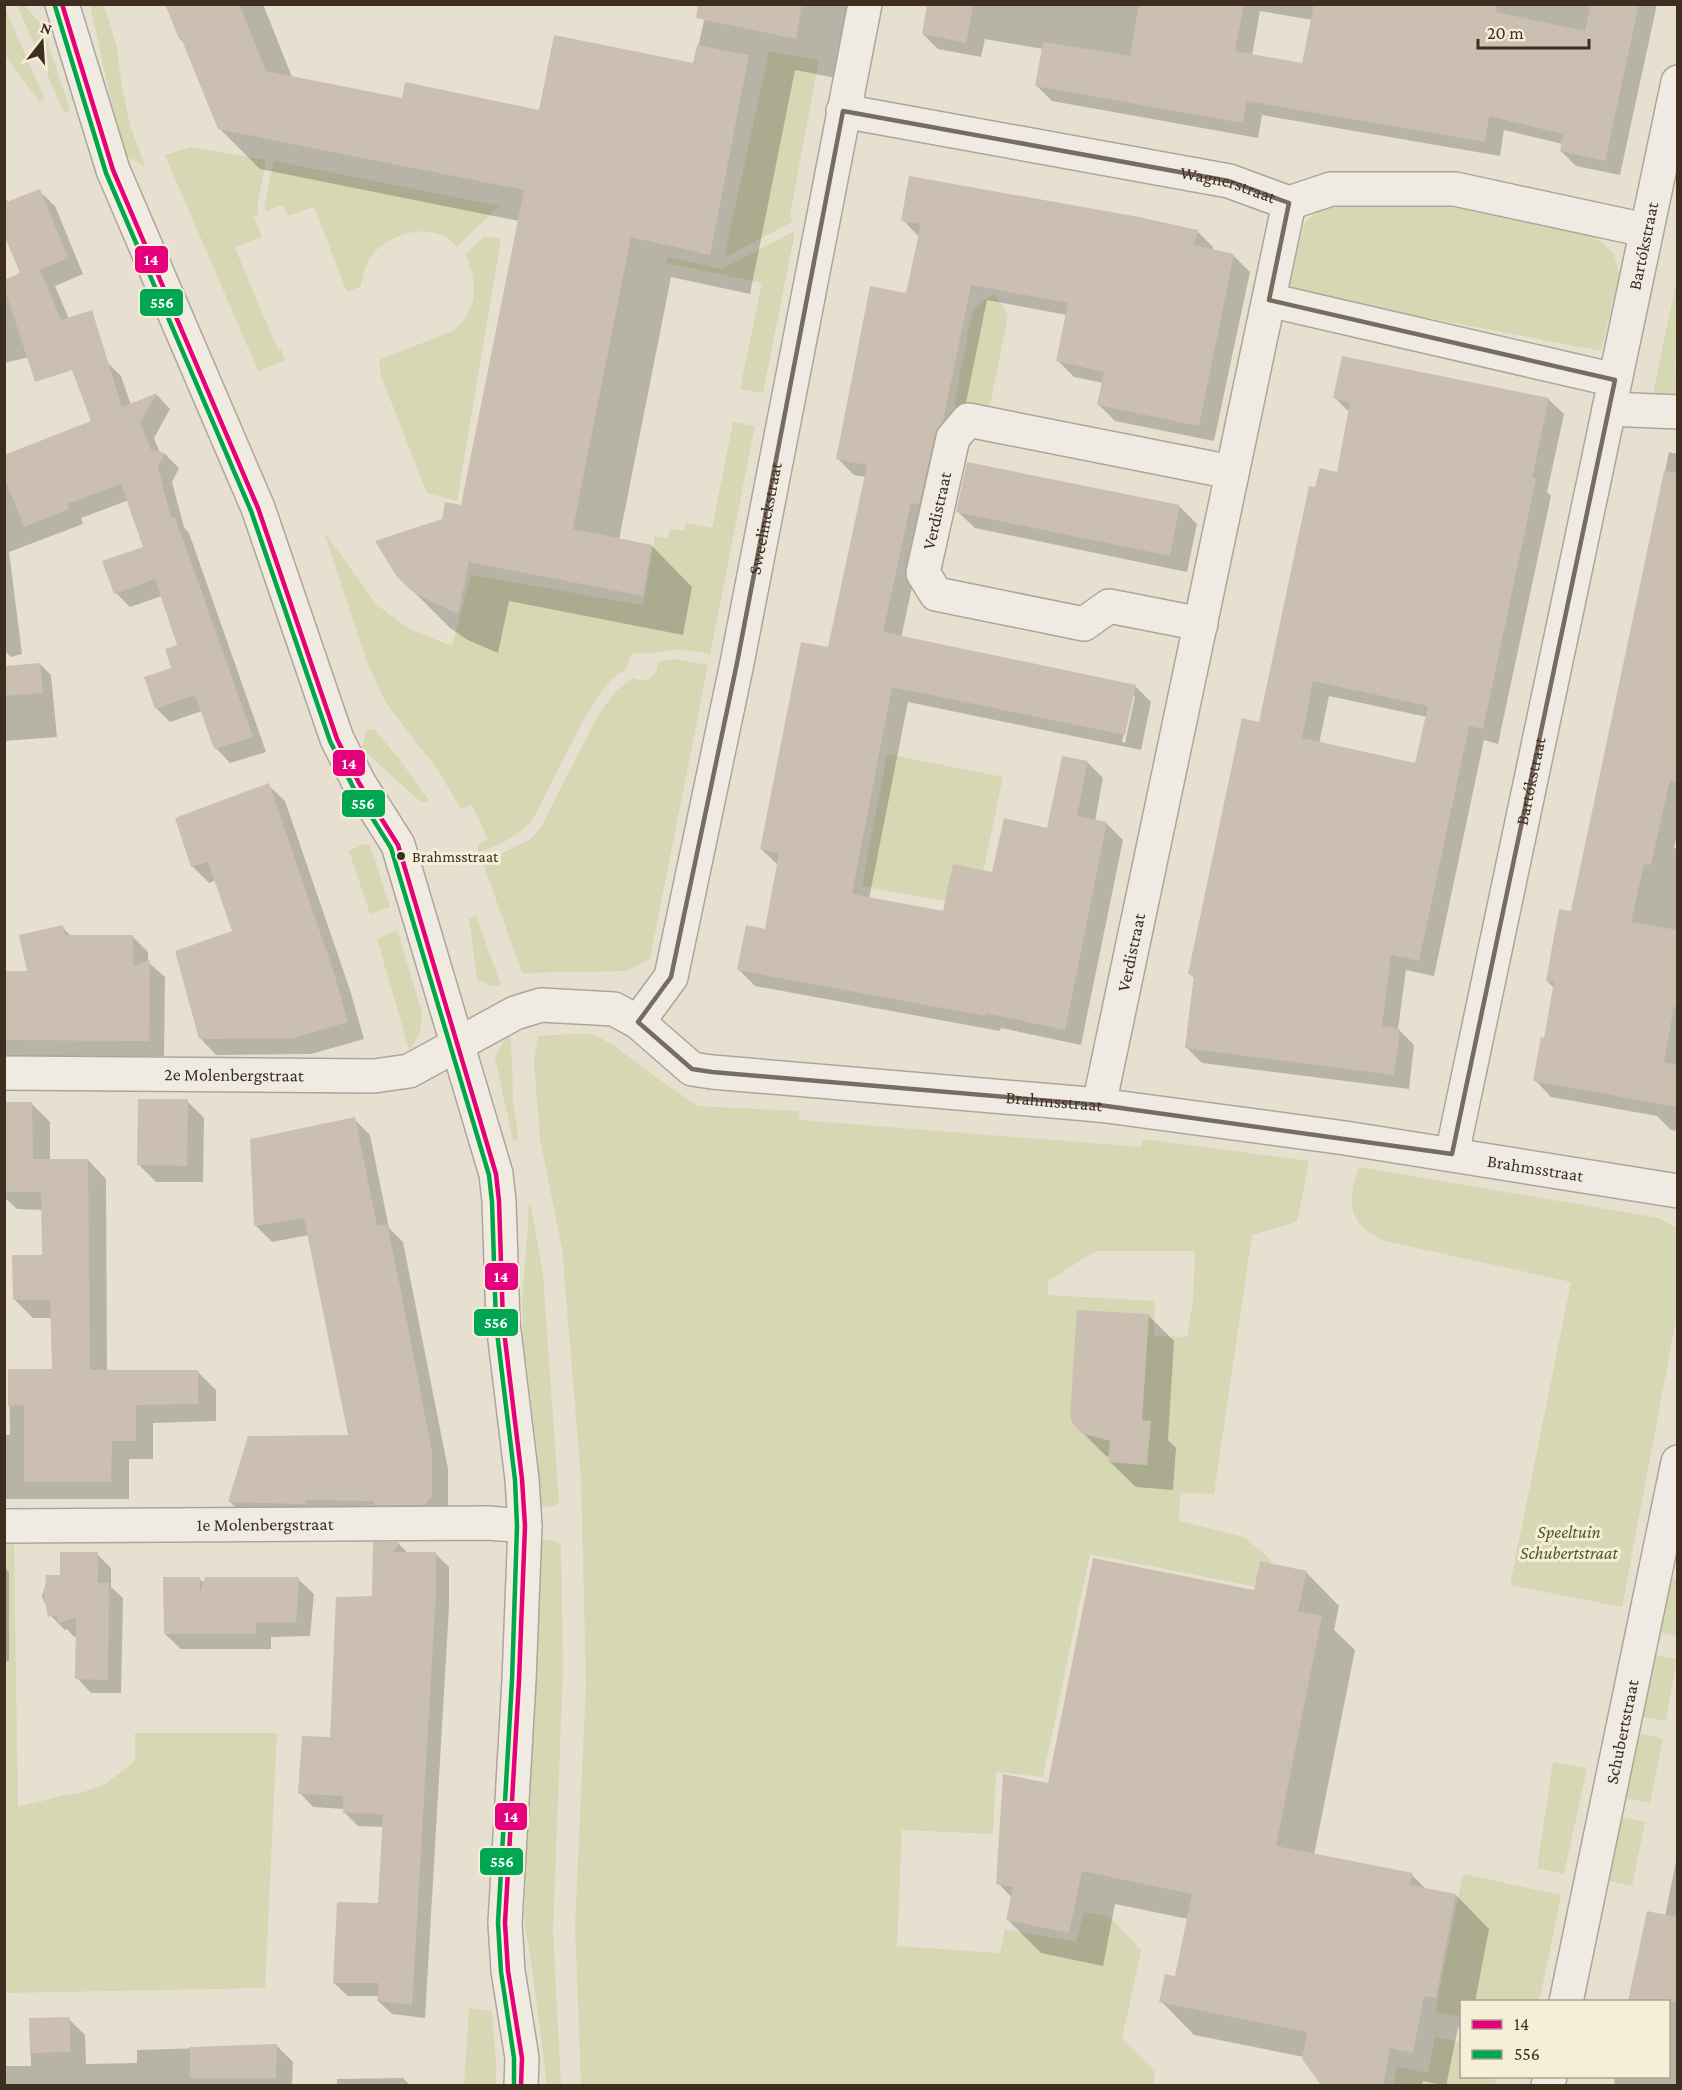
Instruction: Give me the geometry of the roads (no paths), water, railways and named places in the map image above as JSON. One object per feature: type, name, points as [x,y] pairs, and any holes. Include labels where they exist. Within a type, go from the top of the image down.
[{"type":"street","points":[[62,4],[113,170],[258,508],[337,739],[359,783],[398,845],[496,1174],[500,1201],[503,1323],[522,1479],[525,1526],[505,1923],[508,1971],[522,2058],[521,2085]]},
{"type":"street","name":"Sweelinckstraat","points":[[638,1022],[670,977],[737,663],[865,4]]},
{"type":"street","name":"Bartókstraat","points":[[1452,1154],[1677,82]]},
{"type":"street","name":"Wagnerstraat","points":[[843,111],[1229,181],[1289,203],[1330,189],[1455,189],[1645,230]]},
{"type":"street","name":"Verdistraat","points":[[1099,1105],[1289,203]]},
{"type":"street","points":[[1269,300],[1677,412]]},
{"type":"street","name":"Verdistraat","points":[[1201,624],[1109,606],[1084,624],[936,594],[923,573],[953,438],[968,420],[1231,472]]},
{"type":"street","name":"Brahmsstraat","points":[[456,1046],[515,1013],[541,1005],[614,1010],[638,1022],[692,1069],[1099,1105],[1452,1154],[1677,1191]]},
{"type":"street","name":"2e Molenbergstraat","points":[[4,1073],[374,1076],[409,1071],[456,1046]]},
{"type":"street","name":"Schubertstraat","points":[[1566,2000],[1677,1462]]},
{"type":"street","name":"1e Molenbergstraat","points":[[4,1526],[488,1523],[525,1526]]},
{"type":"place","name":"Brahmsstraat","points":[[401,856]]},
{"type":"park label","name":"Speeltuin Schubertstraat","points":[[1569,1542]]}]
